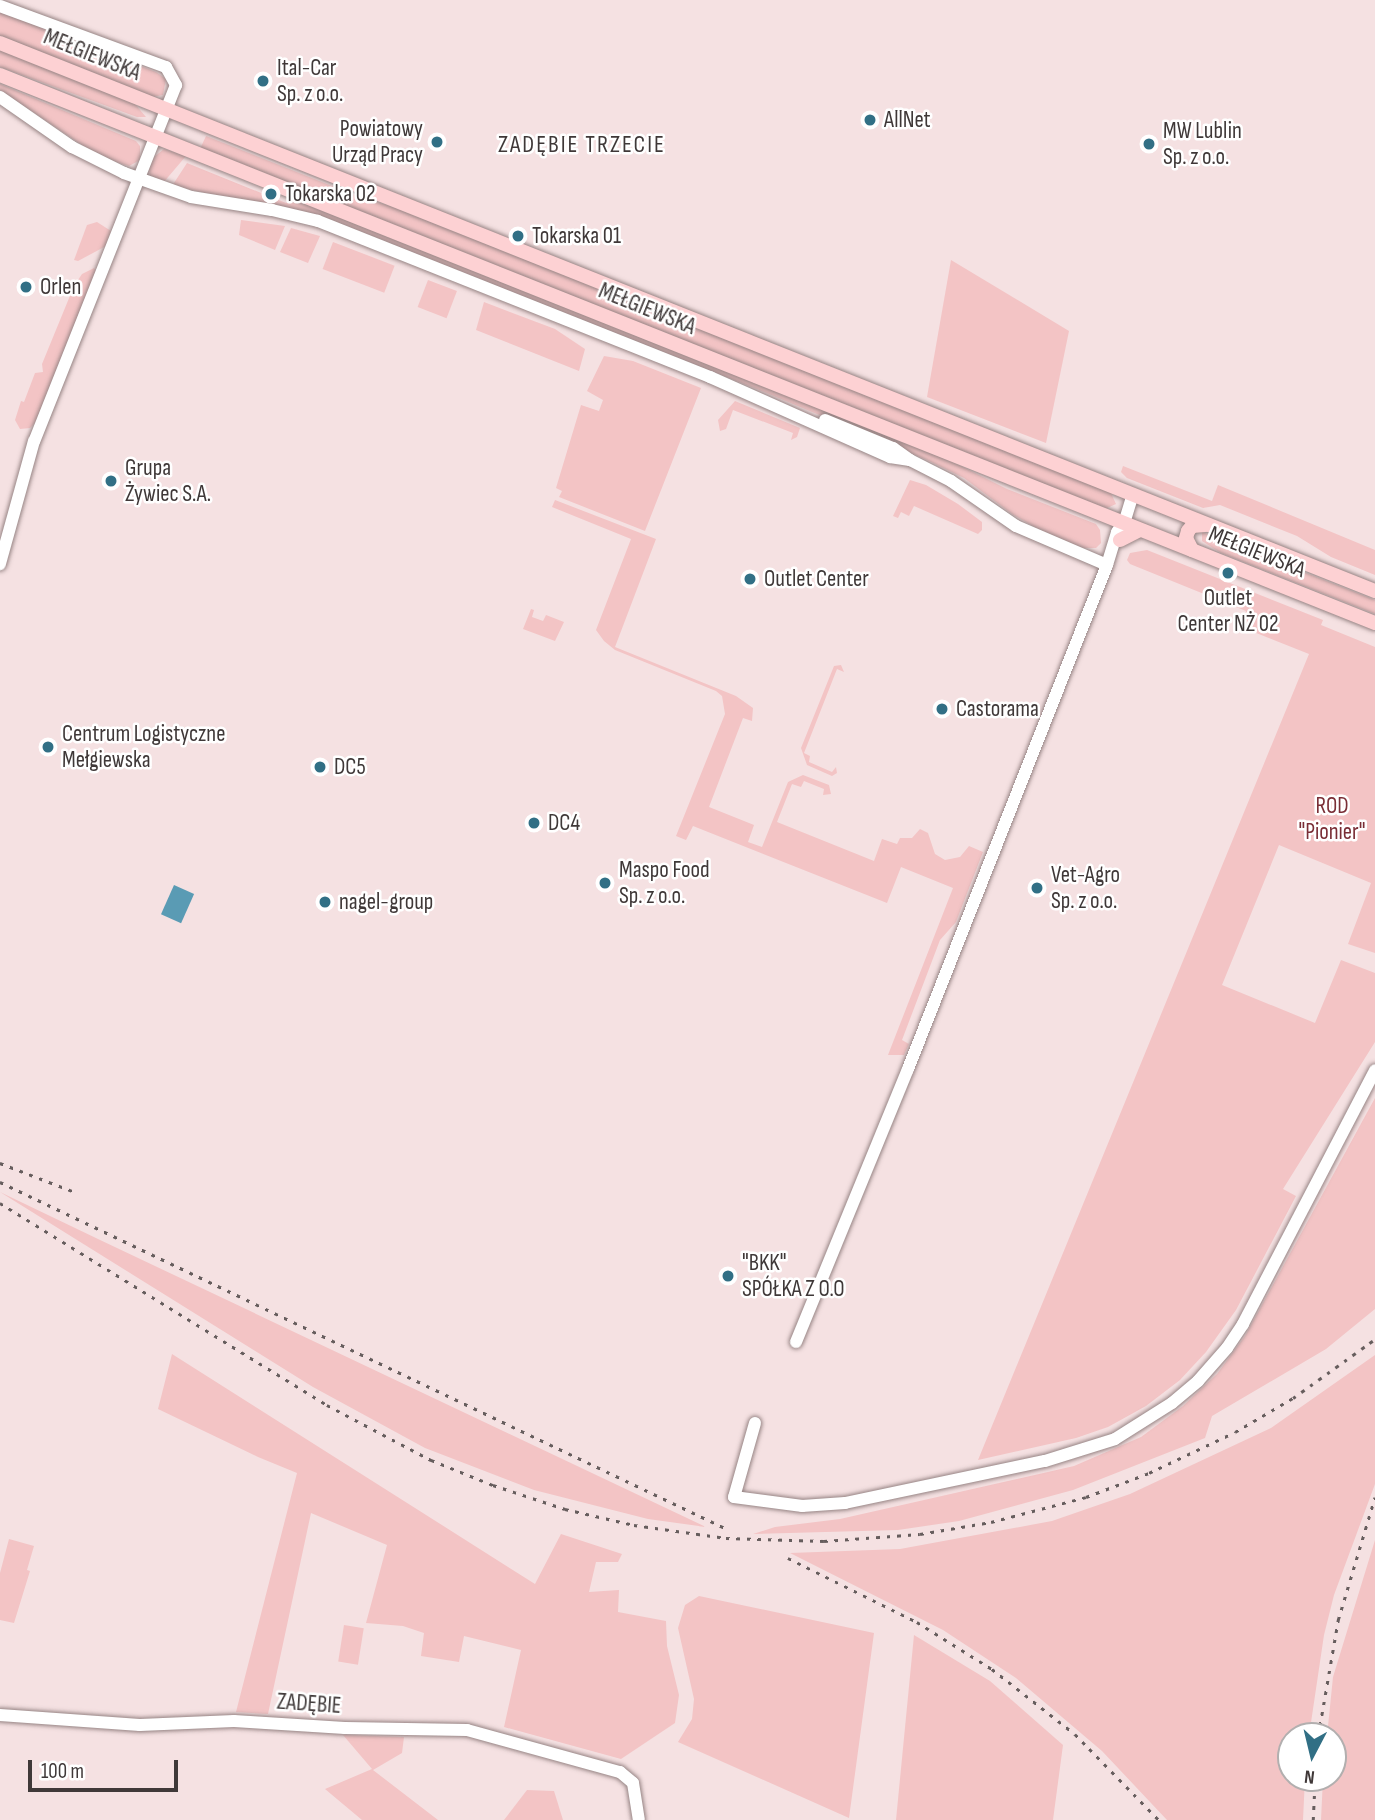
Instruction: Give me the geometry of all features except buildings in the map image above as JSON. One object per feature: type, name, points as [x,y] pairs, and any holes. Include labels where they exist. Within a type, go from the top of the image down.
[{"type":"main road","name":"MEŁGIEWSKA","points":[[0,43],[1375,591]]},
{"type":"main road","name":"MEŁGIEWSKA","points":[[0,75],[1375,623]]},
{"type":"main road","points":[[1192,550],[1186,538],[1188,531],[1192,526],[1209,525]]},
{"type":"main road","points":[[1121,540],[1140,530]]},
{"type":"street","name":"MEŁGIEWSKA","points":[[0,6],[166,67],[176,85],[139,179]]},
{"type":"street","name":"MEŁGIEWSKA","points":[[0,97],[88,156],[139,179],[204,201],[272,210],[318,221],[710,377],[890,457],[910,460],[950,481],[1016,526],[1107,565]]},
{"type":"street","points":[[0,564],[34,441],[139,179]]},
{"type":"street","points":[[1107,565],[1121,540],[1123,523],[1133,495]]},
{"type":"street","points":[[796,1342],[1107,565],[1117,531],[1123,523]]},
{"type":"street","points":[[755,1423],[734,1497],[802,1506],[845,1503],[1045,1461],[1115,1439],[1172,1403],[1198,1381],[1227,1348],[1243,1324],[1375,1070]]},
{"type":"street","name":"ZADĘBIE","points":[[0,1715],[140,1726],[234,1721],[345,1728],[455,1728],[611,1768],[633,1783],[639,1820]]},
{"type":"green space","points":[[0,11],[120,55],[120,58],[156,72],[166,79],[163,95],[152,97],[0,36]]},
{"type":"green space","points":[[0,49],[135,104],[146,117],[137,117],[0,67]]},
{"type":"green space","points":[[0,84],[136,141],[140,146],[140,160],[129,166],[100,157],[0,90]]},
{"type":"green space","points":[[206,136],[357,196],[397,208],[1110,491],[1116,504],[1105,509],[200,149]]},
{"type":"green space","points":[[164,149],[186,156],[163,183],[150,175],[149,169],[154,157]]},
{"type":"green space","points":[[187,163],[286,203],[288,201],[314,206],[941,456],[1007,489],[1096,524],[1100,530],[1101,543],[1096,548],[1082,548],[1043,532],[1012,514],[964,478],[927,460],[757,389],[318,216],[172,186]]},
{"type":"green space","points":[[241,220],[285,226],[275,250],[239,235]]},
{"type":"green space","points":[[97,222],[111,231],[106,246],[78,261],[74,260],[87,225]]},
{"type":"green space","points":[[291,228],[320,236],[308,263],[280,252]]},
{"type":"green space","points":[[333,242],[395,266],[384,293],[323,269]]},
{"type":"green space","points":[[951,260],[1069,331],[1046,443],[927,397]]},
{"type":"green space","points":[[94,268],[96,271],[35,423],[30,428],[20,429],[15,420],[21,401],[24,402],[35,373],[43,372],[42,364],[74,286],[82,274]]},
{"type":"green space","points":[[428,280],[457,291],[447,318],[418,307]]},
{"type":"green space","points":[[484,302],[555,329],[585,349],[579,371],[476,330]]},
{"type":"green space","points":[[604,356],[633,361],[701,388],[645,531],[559,497],[562,491],[556,488],[581,405],[599,411],[603,400],[587,391]]},
{"type":"green space","points":[[735,401],[800,428],[797,437],[791,440],[793,433],[733,410],[726,429],[720,431],[718,420]]},
{"type":"green space","points":[[1123,466],[1212,501],[1218,485],[1375,550],[1375,575],[1331,557],[1297,536],[1220,505],[1203,508],[1127,478],[1121,472]]},
{"type":"green space","points":[[910,480],[926,485],[958,504],[982,522],[982,530],[978,534],[914,506],[909,516],[901,512],[898,518],[893,516]]},
{"type":"green space","points":[[555,500],[656,539],[615,647],[736,696],[753,708],[752,721],[743,718],[709,807],[754,825],[748,842],[762,847],[788,782],[803,775],[829,785],[831,794],[823,795],[824,789],[804,781],[801,787],[792,784],[777,822],[874,861],[882,839],[897,844],[900,838],[912,838],[920,829],[928,833],[935,854],[945,860],[960,857],[969,846],[983,852],[956,922],[940,940],[902,1040],[909,1044],[904,1055],[888,1055],[953,888],[901,867],[887,903],[693,826],[686,840],[676,836],[725,714],[722,696],[716,691],[615,650],[604,641],[596,630],[631,539],[552,507]]},
{"type":"green space","points":[[1202,532],[1375,600],[1375,614],[1221,553],[1202,541]]},
{"type":"green space","name":"ROD \"Pionier\"","points":[[1147,550],[1323,620],[1321,625],[1375,647],[1375,953],[1348,944],[1371,883],[1279,845],[1222,985],[1315,1023],[1341,960],[1375,973],[1375,1042],[1283,1189],[1296,1196],[1236,1310],[1206,1352],[1180,1380],[1146,1406],[1108,1427],[1076,1438],[978,1460],[1309,654],[1241,627],[1246,611],[1130,564],[1127,560],[1130,553]]},
{"type":"green space","points":[[531,609],[534,610],[532,617],[543,621],[546,615],[564,622],[555,641],[523,629]]},
{"type":"green space","points":[[841,665],[844,672],[837,669],[804,753],[810,756],[809,762],[832,772],[836,767],[837,773],[832,776],[807,765],[801,748],[834,666]]},
{"type":"green space","points":[[1375,1098],[1375,1309],[1326,1349],[1212,1416],[1205,1438],[1073,1490],[959,1521],[898,1530],[753,1534],[775,1527],[840,1519],[1074,1466],[1141,1437],[1183,1406],[1217,1374],[1245,1336]]},
{"type":"green space","points":[[0,1192],[706,1527],[648,1519],[534,1490],[425,1448],[313,1387]]},
{"type":"green space","points":[[172,1354],[535,1584],[561,1534],[622,1554],[618,1562],[596,1562],[589,1592],[619,1590],[618,1612],[666,1621],[667,1646],[679,1695],[675,1723],[621,1759],[504,1727],[521,1650],[464,1636],[459,1662],[421,1656],[424,1633],[403,1626],[366,1623],[387,1545],[311,1513],[268,1714],[236,1712],[297,1473],[158,1409]]},
{"type":"green space","points":[[1375,1355],[1375,1484],[1334,1595],[1324,1635],[1311,1722],[1277,1722],[1277,1792],[1304,1792],[1303,1820],[1167,1820],[1102,1751],[1016,1678],[943,1630],[790,1553],[900,1549],[1052,1521],[1130,1494],[1271,1428]]},
{"type":"green space","points":[[9,1539],[34,1546],[27,1570],[30,1571],[14,1623],[0,1620],[0,1573]]},
{"type":"green space","points":[[1375,1540],[1375,1820],[1321,1820],[1322,1792],[1347,1792],[1347,1722],[1328,1722],[1333,1677]]},
{"type":"green space","points":[[699,1596],[874,1633],[849,1818],[678,1742],[692,1719],[694,1699],[678,1628],[685,1605]]},
{"type":"green space","points":[[344,1625],[364,1628],[358,1665],[338,1662]]},
{"type":"green space","points":[[914,1635],[990,1681],[1063,1745],[1053,1820],[896,1820]]},
{"type":"green space","points":[[343,1735],[404,1737],[402,1753],[373,1770],[438,1820],[362,1820],[325,1789],[372,1769]]},
{"type":"green space","points":[[527,1790],[554,1791],[563,1820],[504,1820]]},
{"type":"water","points":[[174,885],[194,894],[181,923],[161,914]]},
{"type":"railway","points":[[0,1163],[75,1192]]},
{"type":"railway","points":[[0,1182],[727,1529]]},
{"type":"railway","points":[[0,1203],[327,1405],[431,1460],[493,1485],[565,1509],[634,1525],[726,1538],[824,1541],[920,1534],[991,1522],[1086,1497],[1149,1473],[1235,1432],[1293,1398],[1375,1339]]},
{"type":"railway","points":[[1320,1722],[1338,1620],[1375,1497]]},
{"type":"railway","points":[[788,1558],[917,1622],[992,1669],[1075,1734],[1159,1820]]},
{"type":"railway","points":[[1313,1820],[1314,1792]]},
{"type":"place","name":"Ital-Car Sp. z o.o.","points":[[263,81]]},
{"type":"place","name":"AllNet","points":[[870,120]]},
{"type":"place","name":"Powiatowy Urząd Pracy","points":[[437,142]]},
{"type":"place","name":"MW Lublin Sp. z o.o.","points":[[1149,144]]},
{"type":"place","name":"Tokarska 02","points":[[271,194]]},
{"type":"place","name":"Tokarska 01","points":[[518,236]]},
{"type":"place","name":"Orlen","points":[[26,287]]},
{"type":"place","name":"Grupa Żywiec S.A.","points":[[111,481]]},
{"type":"place","name":"Outlet Center NŻ 02","points":[[1228,573]]},
{"type":"place","name":"Outlet Center","points":[[750,579]]},
{"type":"place","name":"Castorama","points":[[942,709]]},
{"type":"place","name":"Centrum Logistyczne Mełgiewska","points":[[48,747]]},
{"type":"place","name":"DC5","points":[[320,767]]},
{"type":"place","name":"DC4","points":[[534,823]]},
{"type":"place","name":"Maspo Food Sp. z o.o.","points":[[605,883]]},
{"type":"place","name":"Vet-Agro Sp. z o.o.","points":[[1037,888]]},
{"type":"place","name":"nagel-group","points":[[325,902]]},
{"type":"place","name":"\"BKK\" SPÓŁKA Z O.O","points":[[728,1276]]},
{"type":"district","name":"ZADĘBIE TRZECIE","points":[[582,145]]}]
